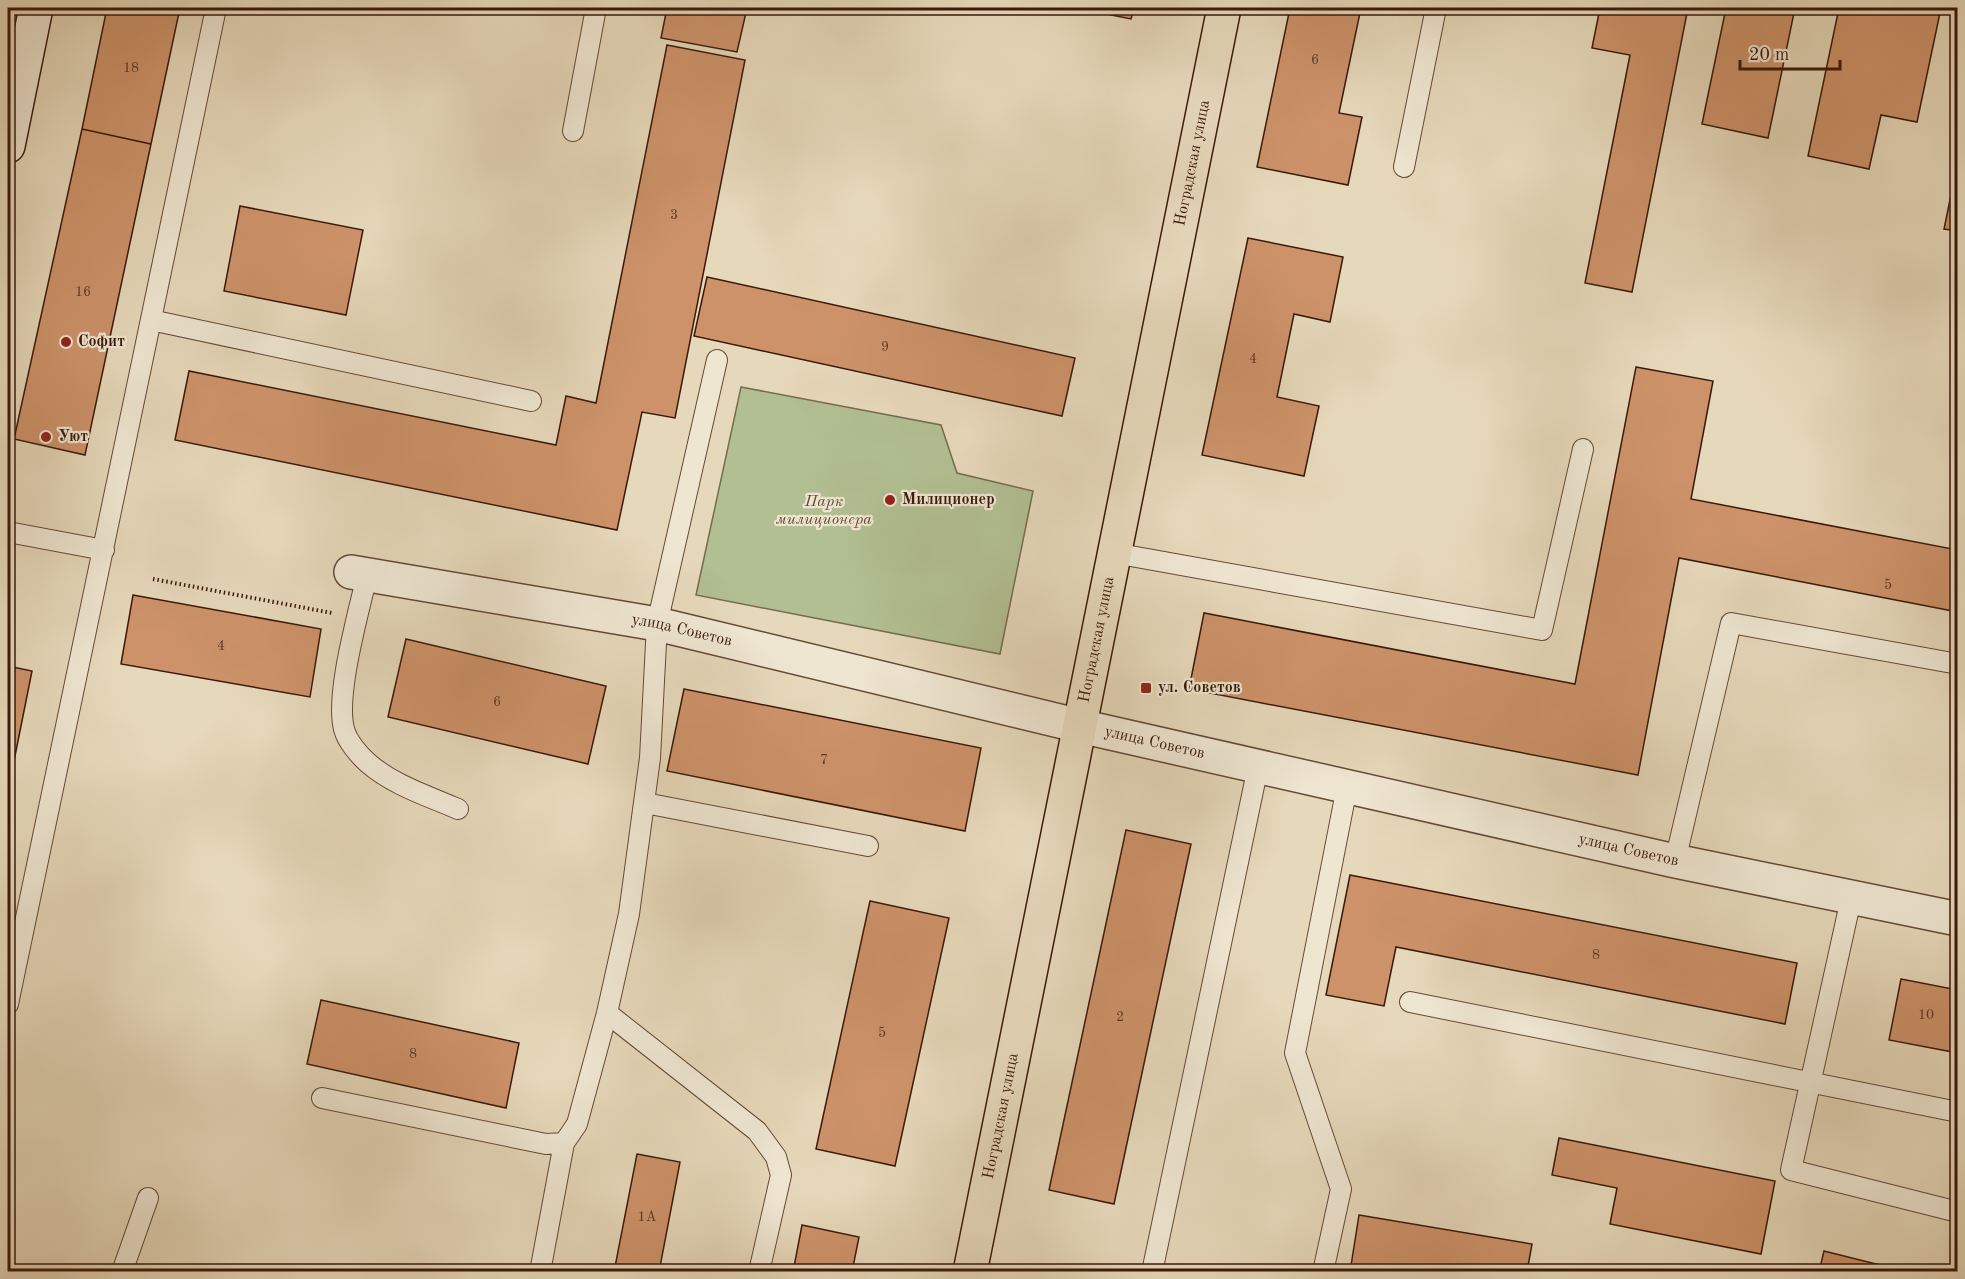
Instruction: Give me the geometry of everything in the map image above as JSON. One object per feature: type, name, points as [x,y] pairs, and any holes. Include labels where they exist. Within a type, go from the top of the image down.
[{"type":"main road","name":"Ноградская улица","points":[[970,1272],[1224,8]]},
{"type":"street","points":[[8,146],[36,8]]},
{"type":"street","name":"улица Советов","points":[[359,573],[657,624],[1258,767],[1676,861],[1958,919]]},
{"type":"lane","points":[[8,1004],[216,8]]},
{"type":"lane","points":[[573,131],[596,8]]},
{"type":"lane","points":[[1404,167],[1436,8]]},
{"type":"lane","points":[[151,320],[531,401]]},
{"type":"lane","points":[[540,1272],[564,1143],[577,1124],[607,1013],[629,914],[645,803],[657,624],[717,360]]},
{"type":"lane","points":[[1114,553],[1542,630],[1583,449]]},
{"type":"lane","points":[[8,532],[104,550]]},
{"type":"lane","points":[[359,573],[342,708],[344,731],[368,763],[384,774],[459,809]]},
{"type":"lane","points":[[1676,861],[1731,622],[1958,664]]},
{"type":"lane","points":[[1152,1272],[1258,767]]},
{"type":"lane","points":[[1323,1272],[1341,1189],[1295,1053],[1347,787]]},
{"type":"lane","points":[[645,803],[868,846]]},
{"type":"lane","points":[[1851,898],[1791,1170],[1958,1212]]},
{"type":"lane","points":[[1410,1002],[1958,1112]]},
{"type":"lane","points":[[607,1013],[757,1131],[776,1157],[781,1175],[759,1272]]},
{"type":"lane","points":[[322,1098],[546,1144],[564,1143]]},
{"type":"lane","points":[[122,1272],[148,1198]]},
{"type":"path","points":[[153,579],[338,614],[359,573]]},
{"type":"green space","name":"Парк милиционера","points":[[741,387],[941,425],[957,473],[1033,491],[1000,654],[696,595]]},
{"type":"building","points":[[107,8],[180,8],[151,144],[82,129]]},
{"type":"building","points":[[667,8],[747,8],[737,52],[661,38]]},
{"type":"building","points":[[1076,8],[1134,8],[1131,19]]},
{"type":"building","points":[[1290,8],[1361,8],[1339,113],[1362,117],[1348,185],[1257,167]]},
{"type":"building","points":[[1600,8],[1688,8],[1632,292],[1585,283],[1630,55],[1592,48]]},
{"type":"building","points":[[1726,8],[1795,8],[1768,138],[1702,124]]},
{"type":"building","points":[[1839,8],[1941,8],[1917,122],[1881,115],[1869,169],[1808,156]]},
{"type":"building","points":[[667,45],[745,60],[675,418],[642,412],[617,530],[175,440],[189,371],[556,445],[566,396],[596,403]]},
{"type":"building","points":[[82,129],[151,144],[85,455],[14,439]]},
{"type":"building","points":[[1958,161],[1958,231],[1944,229]]},
{"type":"building","points":[[240,206],[363,230],[346,315],[224,291]]},
{"type":"building","points":[[1248,238],[1343,257],[1330,322],[1294,314],[1277,397],[1319,406],[1304,476],[1202,455]]},
{"type":"building","points":[[707,277],[1075,358],[1062,416],[694,336]]},
{"type":"building","points":[[1636,367],[1713,381],[1691,499],[1958,550],[1958,612],[1679,558],[1638,775],[1189,689],[1204,613],[1575,684]]},
{"type":"building","points":[[133,595],[321,629],[310,697],[121,664]]},
{"type":"building","points":[[406,639],[606,686],[588,764],[388,717]]},
{"type":"building","points":[[8,666],[32,671],[8,791]]},
{"type":"building","points":[[684,689],[981,748],[965,831],[667,771]]},
{"type":"building","points":[[1126,830],[1191,844],[1114,1204],[1049,1190]]},
{"type":"building","points":[[1350,875],[1797,963],[1785,1024],[1396,947],[1384,1006],[1326,995]]},
{"type":"building","points":[[870,901],[949,918],[895,1166],[816,1149]]},
{"type":"building","points":[[1901,979],[1958,990],[1958,1053],[1889,1040]]},
{"type":"building","points":[[321,1000],[519,1043],[506,1108],[307,1064]]},
{"type":"building","points":[[1559,1138],[1775,1181],[1761,1254],[1610,1224],[1617,1188],[1552,1175]]},
{"type":"building","points":[[637,1154],[680,1162],[659,1272],[614,1272]]},
{"type":"building","points":[[1359,1215],[1532,1244],[1527,1272],[1350,1272]]},
{"type":"building","points":[[802,1225],[859,1237],[852,1272],[793,1272]]},
{"type":"building","points":[[1824,1251],[1908,1272],[1819,1272]]},
{"type":"place","name":"Софит","points":[[66,342]]},
{"type":"place","name":"Уют","points":[[46,437]]},
{"type":"place","name":"Милиционер","points":[[890,500]]},
{"type":"place","name":"ул. Советов","points":[[1146,688]]}]
